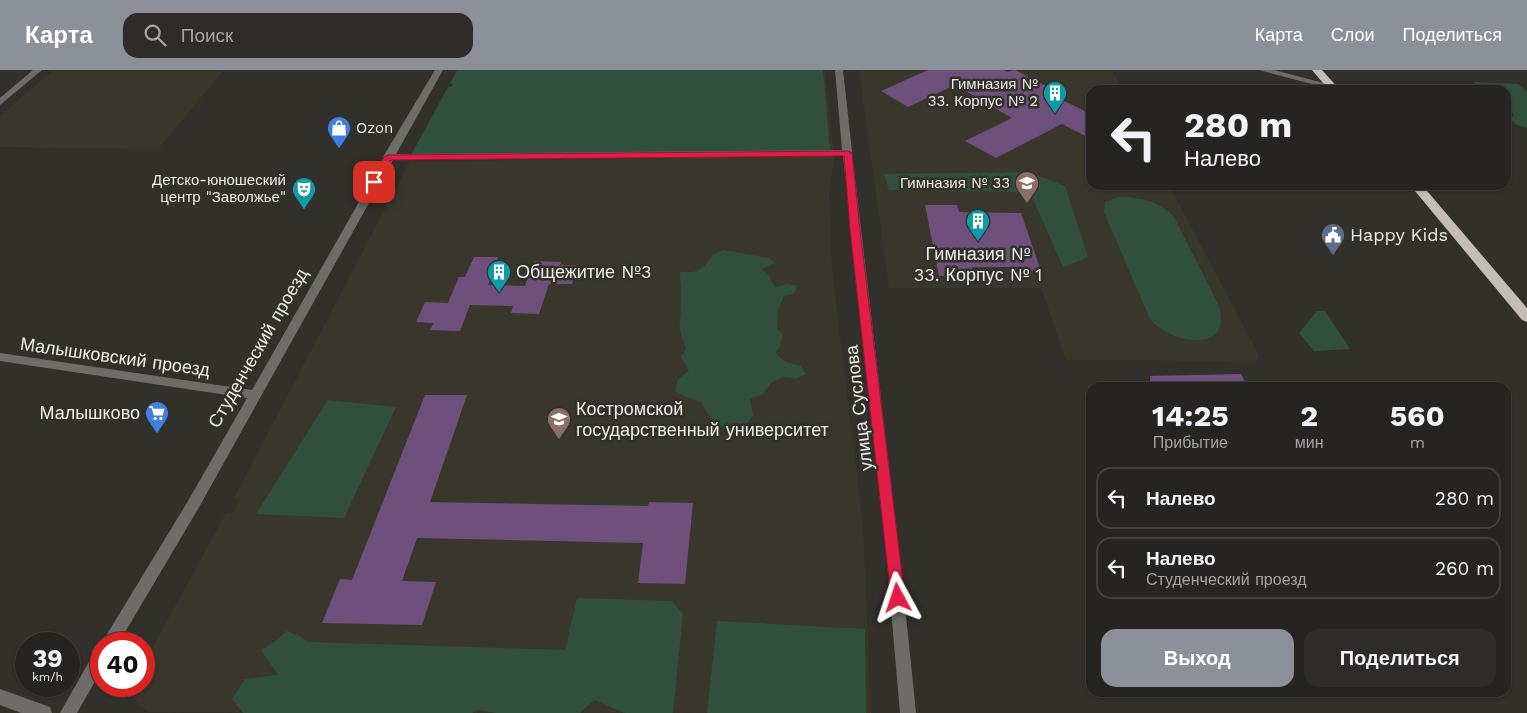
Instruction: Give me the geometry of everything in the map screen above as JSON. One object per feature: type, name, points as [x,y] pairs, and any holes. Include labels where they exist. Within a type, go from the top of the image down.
[{"type":"highway","points":[[1317,70],[1330,85]]},
{"type":"highway","points":[[1420,190],[1527,317]]},
{"type":"street","points":[[0,102],[38,70]]},
{"type":"street","name":"Студенческий проезд","points":[[116,632],[192,505],[439,70]]},
{"type":"street","name":"улица Суслова","points":[[839,70],[855,230],[892,540],[908,713]]},
{"type":"street","points":[[1263,70],[1321,85]]},
{"type":"street","points":[[388,157],[848,153]]},
{"type":"street","name":"Малышковский проезд","points":[[0,357],[255,395]]},
{"type":"street","points":[[68,713],[90,675]]},
{"type":"street","points":[[0,697],[44,713]]},
{"type":"shaded area","points":[[54,70],[224,70],[158,149],[0,147],[0,116]]},
{"type":"shaded area","name":"Костромской государственный университет","points":[[589,70],[825,70],[834,157],[829,193],[832,270],[863,525],[871,713],[148,712],[137,703],[134,697],[155,697],[155,643],[226,513],[233,513],[241,498],[234,498],[410,161],[566,160]]},
{"type":"shaded area","name":"Гимназия № 33","points":[[859,70],[1112,70],[1120,85],[1086,85],[1086,190],[1172,190],[1259,355],[1256,361],[1066,360],[1041,288],[889,288]]},
{"type":"green space","points":[[457,70],[823,70],[830,150],[411,155],[448,87],[451,87],[453,84],[450,83]]},
{"type":"green space","points":[[1473,82],[1518,84],[1527,92],[1527,128],[1517,125],[1511,120],[1514,115],[1511,112],[1511,85],[1476,85]]},
{"type":"green space","points":[[1028,172],[1065,186],[1088,257],[1063,267],[1030,192],[889,190],[884,174]]},
{"type":"green space","points":[[1119,197],[1149,201],[1162,207],[1174,217],[1219,306],[1221,322],[1217,332],[1209,338],[1197,340],[1184,339],[1159,328],[1150,319],[1104,212],[1105,202]]},
{"type":"green space","points":[[723,250],[769,258],[775,263],[762,269],[769,276],[775,287],[787,284],[797,286],[794,294],[784,296],[778,309],[777,329],[783,334],[780,347],[775,353],[786,362],[801,366],[806,374],[796,379],[784,377],[772,382],[763,394],[750,399],[753,415],[747,424],[736,432],[724,428],[715,422],[701,402],[675,391],[678,379],[689,371],[681,357],[686,349],[680,330],[680,272],[694,272],[705,266],[712,255]]},
{"type":"green space","points":[[1317,311],[1325,311],[1350,349],[1314,351],[1299,333]]},
{"type":"green space","points":[[328,400],[396,407],[344,518],[256,514]]},
{"type":"green space","points":[[577,598],[672,601],[683,614],[673,713],[625,713],[594,700],[580,713],[496,713],[478,710],[472,713],[243,713],[232,699],[245,679],[278,675],[261,650],[287,631],[309,642],[565,650]]},
{"type":"green space","points":[[717,621],[865,629],[866,713],[707,713]]},
{"type":"building","name":"Гимназия № 33. Корпус № 2","points":[[928,70],[1004,70],[1007,72],[1015,70],[1062,94],[1056,97],[1086,112],[1086,136],[1062,124],[996,158],[965,141],[1012,118],[955,85],[908,107],[881,91]]},
{"type":"building","name":"Гимназия № 33. Корпус № 1","points":[[925,205],[957,205],[959,212],[1021,213],[1041,271],[1025,271],[1024,267],[972,267],[974,276],[939,276]]},
{"type":"building","name":"Общежитие №3","points":[[474,257],[498,257],[488,285],[525,286],[534,261],[561,262],[560,265],[577,265],[572,284],[549,284],[539,314],[511,313],[513,306],[470,305],[460,331],[430,330],[434,323],[416,322],[425,302],[448,303],[459,277],[465,277]]},
{"type":"building","points":[[1241,374],[1245,382],[1150,382],[1150,376]]},
{"type":"building","points":[[425,395],[467,395],[430,502],[648,506],[649,502],[693,503],[685,584],[638,583],[643,543],[417,538],[402,581],[436,582],[422,625],[322,623],[340,579],[352,580]]},
{"type":"place","name":"Гимназия № 33. Корпус № 2","points":[[1055,114]]},
{"type":"place","name":"Ozon","points":[[339,149]]},
{"type":"place","name":"Гимназия № 33","points":[[1027,204]]},
{"type":"place","name":"Детско-юношеский центр \"Заволжье\"","points":[[304,210]]},
{"type":"place","name":"Гимназия № 33. Корпус № 1","points":[[978,242]]},
{"type":"place","name":"Happy Kids","points":[[1333,256]]},
{"type":"place","name":"Общежитие №3","points":[[499,293]]},
{"type":"place","name":"Малышково","points":[[157,434]]},
{"type":"place","name":"Костромской государственный университет","points":[[559,440]]},
{"type":"route","points":[[374,182],[388,157],[848,153],[855,230],[898,598]]}]
